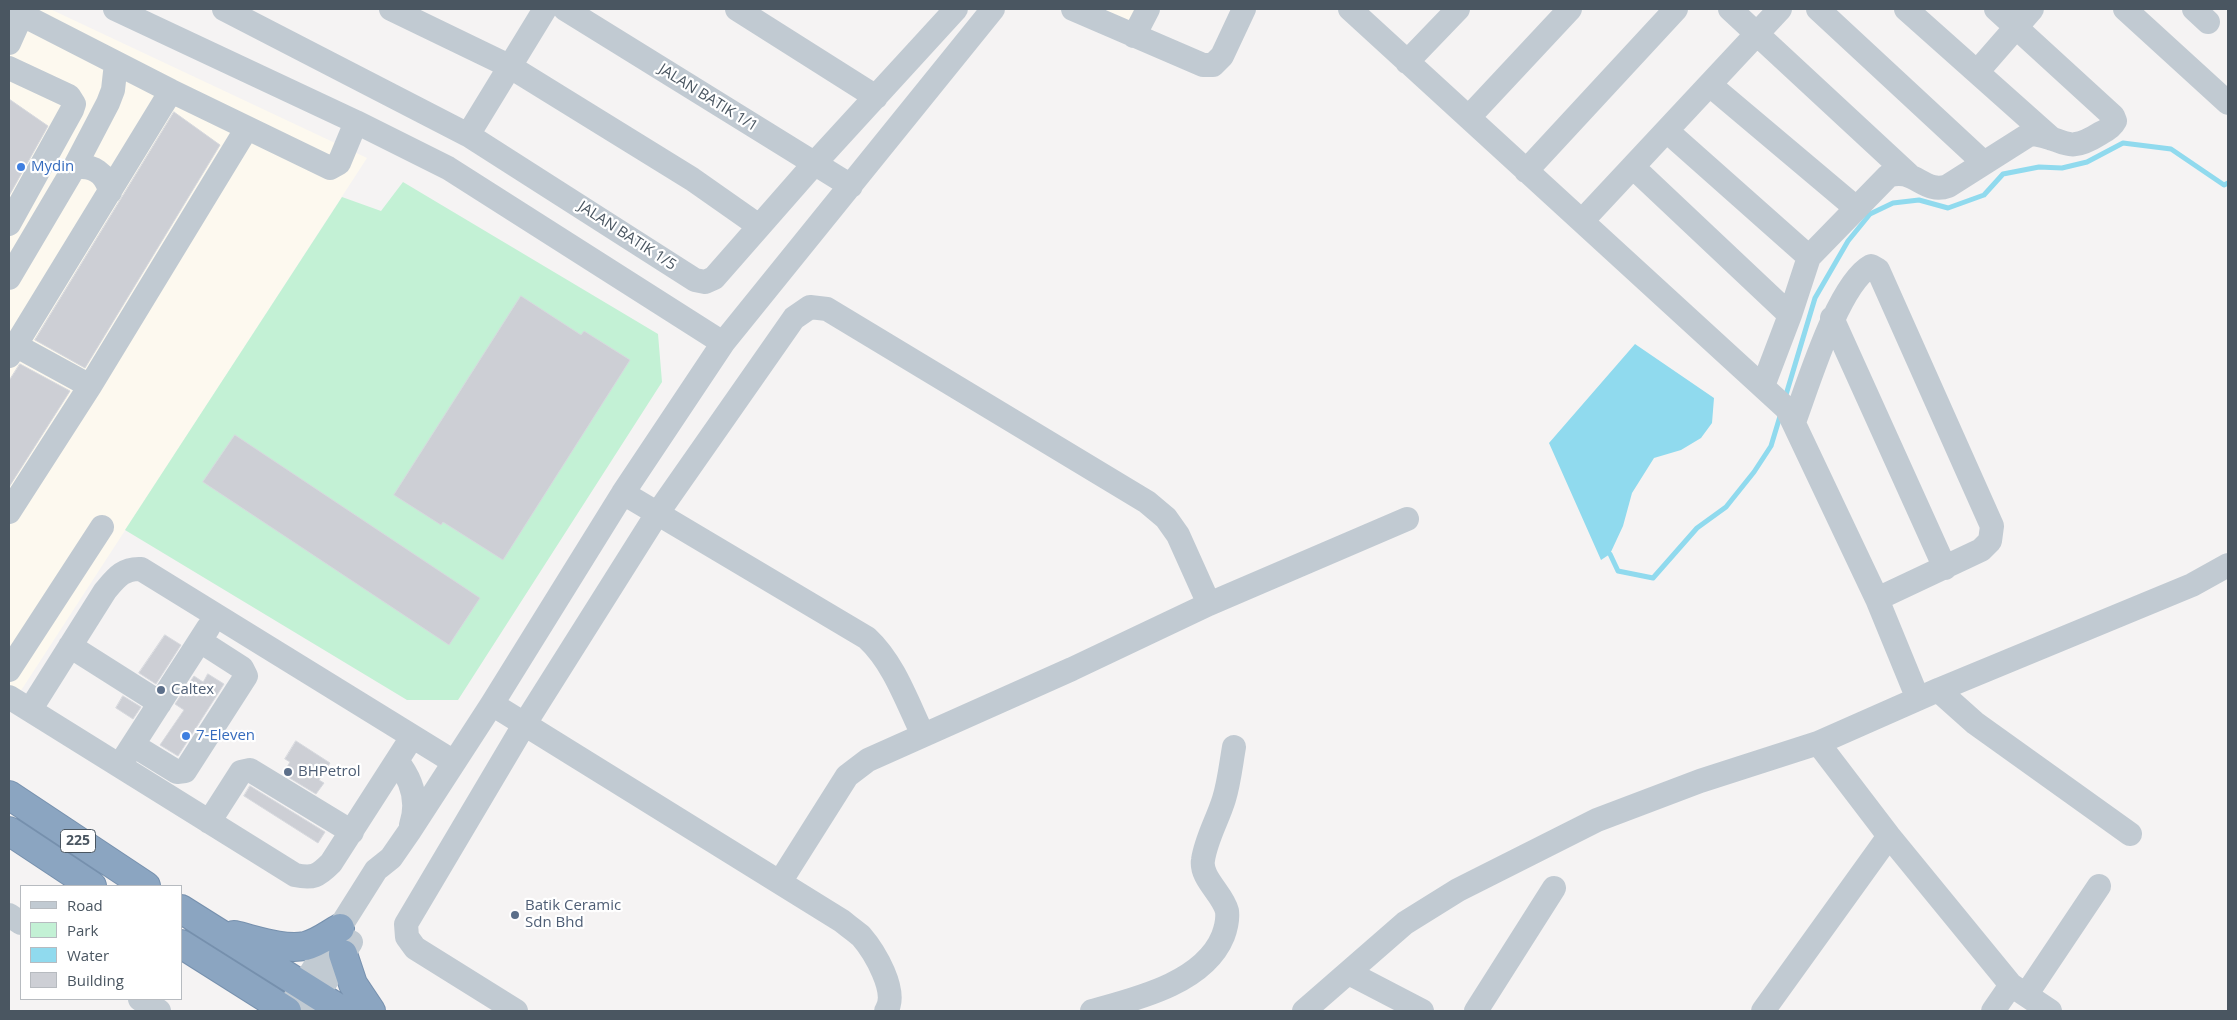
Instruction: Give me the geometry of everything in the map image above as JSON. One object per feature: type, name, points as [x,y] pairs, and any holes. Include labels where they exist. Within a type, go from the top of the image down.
[{"type":"highway","name":"225","points":[[9,795],[144,885]]},
{"type":"highway","name":"225","points":[[9,832],[90,885]]},
{"type":"highway","points":[[182,910],[309,997],[343,1011]]},
{"type":"highway","points":[[213,930],[270,943],[304,946],[316,942],[342,941],[353,984],[370,1011]]},
{"type":"highway","points":[[182,945],[287,1011]]},
{"type":"street","points":[[115,9],[356,122],[448,168],[723,343]]},
{"type":"street","name":"JALAN BATIK 1/5","points":[[224,9],[468,135],[695,280],[705,282],[714,278],[814,164],[876,97],[945,12]]},
{"type":"street","points":[[390,9],[509,66],[692,180],[759,226]]},
{"type":"street","points":[[468,135],[545,9]]},
{"type":"street","name":"JALAN BATIK 1/1","points":[[565,9],[851,186]]},
{"type":"street","points":[[737,9],[876,97]]},
{"type":"street","points":[[287,1011],[309,997],[342,941],[376,870],[391,858],[409,832],[492,704],[623,493],[723,343],[993,9]]},
{"type":"street","points":[[1073,9],[1203,65],[1213,64],[1222,56],[1244,9]]},
{"type":"street","points":[[1134,36],[1148,9]]},
{"type":"street","points":[[1408,62],[1458,9]]},
{"type":"street","points":[[1469,117],[1570,9]]},
{"type":"street","points":[[1526,171],[1676,9]]},
{"type":"street","points":[[1730,9],[1908,174],[1933,188],[1941,189],[2030,134],[2069,145],[2085,144],[2113,126],[2115,121],[2113,116],[1996,9]]},
{"type":"street","points":[[1582,221],[1780,9]]},
{"type":"street","points":[[1818,9],[1984,163]]},
{"type":"street","points":[[1906,9],[2052,139]]},
{"type":"street","points":[[1977,72],[2032,9]]},
{"type":"street","points":[[2125,9],[2228,103]]},
{"type":"street","points":[[1353,10],[1780,404],[1877,599],[1928,694],[1975,724],[2130,834]]},
{"type":"street","points":[[9,43],[17,11],[171,91],[330,168],[339,163],[356,122]]},
{"type":"street","points":[[9,278],[74,168],[108,103],[113,90],[116,63]]},
{"type":"street","points":[[9,68],[68,96],[74,104],[9,224]]},
{"type":"street","points":[[1710,85],[1856,208]]},
{"type":"street","points":[[90,386],[12,350],[171,91]]},
{"type":"street","points":[[9,512],[90,386],[247,128]]},
{"type":"street","points":[[1667,131],[1808,257]]},
{"type":"street","points":[[74,168],[89,167],[101,173],[106,179],[110,192]]},
{"type":"street","points":[[1633,167],[1790,315]]},
{"type":"street","points":[[1780,404],[1790,315],[1808,257],[1888,176],[1898,173],[1908,174]]},
{"type":"street","points":[[1780,404],[1862,271],[1871,266],[1878,270],[1992,526],[1990,541],[1982,550],[1877,599]]},
{"type":"street","points":[[516,1011],[415,948],[407,937],[406,924],[524,726],[657,514],[794,318],[810,307],[827,309],[1147,502],[1166,518],[1178,535],[1209,604]]},
{"type":"street","points":[[1832,318],[1945,568]]},
{"type":"street","points":[[623,493],[867,638],[879,649],[888,662],[923,735]]},
{"type":"street","points":[[780,882],[848,776],[868,760],[1072,669],[1209,604],[1407,519]]},
{"type":"street","points":[[9,670],[102,527]]},
{"type":"street","points":[[1304,1011],[1405,923],[1458,890],[1518,858],[1607,816],[1700,781],[1818,743],[1928,694],[2192,585],[2228,565]]},
{"type":"street","points":[[30,710],[105,591],[117,576],[130,568],[141,569],[454,762]]},
{"type":"street","points":[[119,766],[216,616]]},
{"type":"street","points":[[133,745],[177,772],[185,771],[246,676],[242,668],[200,640]]},
{"type":"street","points":[[70,646],[160,703]]},
{"type":"street","points":[[9,697],[294,875],[309,878],[321,873],[331,863],[412,737]]},
{"type":"street","points":[[492,704],[524,726],[842,921],[861,936],[882,968],[888,982],[889,1010]]},
{"type":"street","points":[[1818,743],[1889,836],[2018,990],[2050,1011]]},
{"type":"street","points":[[1092,1011],[1156,991],[1190,975],[1208,959],[1220,943],[1226,927],[1227,912],[1224,902],[1206,875],[1202,862],[1225,798],[1234,747]]},
{"type":"street","points":[[397,761],[410,781],[413,792],[413,819],[409,832]]},
{"type":"street","points":[[209,822],[241,772],[250,770],[352,832]]},
{"type":"street","points":[[1763,1011],[1889,836]]},
{"type":"street","points":[[1993,1011],[2018,990],[2099,886]]},
{"type":"street","points":[[1476,1011],[1554,888]]},
{"type":"street","points":[[9,916],[20,923]]},
{"type":"street","points":[[1349,973],[1422,1011]]},
{"type":"street","points":[[142,1000],[159,1011]]},
{"type":"shaded area","points":[[9,9],[50,9],[367,158],[9,709]]},
{"type":"shaded area","points":[[1103,9],[1142,9],[1134,24]]},
{"type":"green space","points":[[403,182],[658,334],[662,382],[458,700],[407,700],[125,530],[342,197],[381,211]]},
{"type":"water","points":[[1635,344],[1714,398],[1712,423],[1701,438],[1681,450],[1654,458],[1632,493],[1623,526],[1610,554],[1601,560],[1549,443]]},
{"type":"building","name":"Mydin","points":[[9,99],[48,126],[9,196]]},
{"type":"building","points":[[174,112],[220,145],[85,368],[35,340]]},
{"type":"building","points":[[521,296],[581,335],[584,331],[630,360],[503,560],[443,522],[441,525],[394,495]]},
{"type":"building","points":[[20,364],[70,391],[9,487],[9,381]]},
{"type":"building","points":[[235,435],[480,598],[449,645],[203,482]]},
{"type":"building","points":[[165,635],[181,645],[156,684],[139,673]]},
{"type":"building","points":[[208,674],[224,684],[178,756],[160,745],[184,710],[175,704],[194,676],[203,682]]},
{"type":"building","points":[[123,696],[141,707],[133,719],[116,708]]},
{"type":"building","points":[[296,741],[330,763],[319,780],[324,783],[316,794],[283,774],[290,762],[285,759]]},
{"type":"building","points":[[250,786],[325,832],[318,843],[244,796]]},
{"type":"waterway","points":[[1785,398],[1815,298],[1848,241],[1870,214],[1893,203],[1919,200],[1948,208],[1984,195],[2003,174],[2039,167],[2062,168],[2087,162],[2123,143],[2171,149],[2224,185],[2228,183]]},
{"type":"waterway","points":[[1610,554],[1618,571],[1653,578],[1697,528],[1726,507],[1754,472],[1771,446],[1781,413]]},
{"type":"place","name":"Mydin","points":[[21,167]]},
{"type":"place","name":"Caltex","points":[[161,690]]},
{"type":"place","name":"7-Eleven","points":[[186,736]]},
{"type":"place","name":"BHPetrol","points":[[288,772]]},
{"type":"place","name":"Batik Ceramic Sdn Bhd","points":[[515,915]]}]
